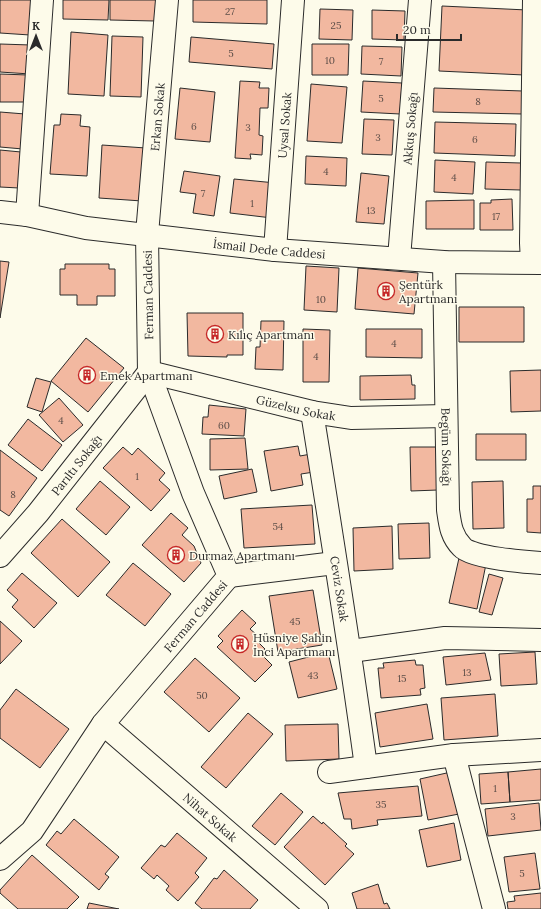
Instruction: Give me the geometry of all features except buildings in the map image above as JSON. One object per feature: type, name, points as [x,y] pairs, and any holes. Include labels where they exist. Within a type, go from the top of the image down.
[{"type":"street","points":[[27,215],[42,0]]},
{"type":"street","name":"Erkan Sokak","points":[[147,234],[166,0]]},
{"type":"street","name":"Uysal Sokak","points":[[275,250],[293,0]]},
{"type":"street","name":"Akkuş Sokağı","points":[[399,258],[420,0]]},
{"type":"street","points":[[534,0],[531,243],[537,262]]},
{"type":"street","name":"İsmail Dede Caddesi","points":[[0,212],[27,215],[86,228],[275,250],[444,262],[537,262]]},
{"type":"street","name":"Ferman Caddesi","points":[[0,859],[32,831],[103,724],[229,576],[193,493],[149,372],[147,234]]},
{"type":"street","name":"Begüm Sokağı","points":[[444,262],[448,510],[452,533],[463,549],[497,559],[541,563]]},
{"type":"street","name":"Güzelsu Sokak","points":[[149,372],[312,412],[351,418],[446,416]]},
{"type":"street","name":"Parıltı Sokağı","points":[[0,556],[38,513],[149,372]]},
{"type":"street","name":"Ceviz Sokak","points":[[312,412],[335,563],[351,651],[366,766]]},
{"type":"street","points":[[229,576],[335,563]]},
{"type":"street","points":[[351,651],[445,638],[541,640]]},
{"type":"street","name":"Nihat Sokak","points":[[103,724],[317,909]]},
{"type":"street","points":[[329,772],[454,755],[541,750]]},
{"type":"street","points":[[454,755],[494,909]]},
{"type":"place","name":"Şentürk Apartmanı","points":[[386,291]]},
{"type":"place","name":"Kılıç Apartmanı","points":[[215,334]]},
{"type":"place","name":"Emek Apartmanı","points":[[87,375]]},
{"type":"place","name":"Durmaz Apartmanı","points":[[176,555]]},
{"type":"place","name":"Hüsniye Şahin İnci Apartmanı","points":[[240,644]]}]
